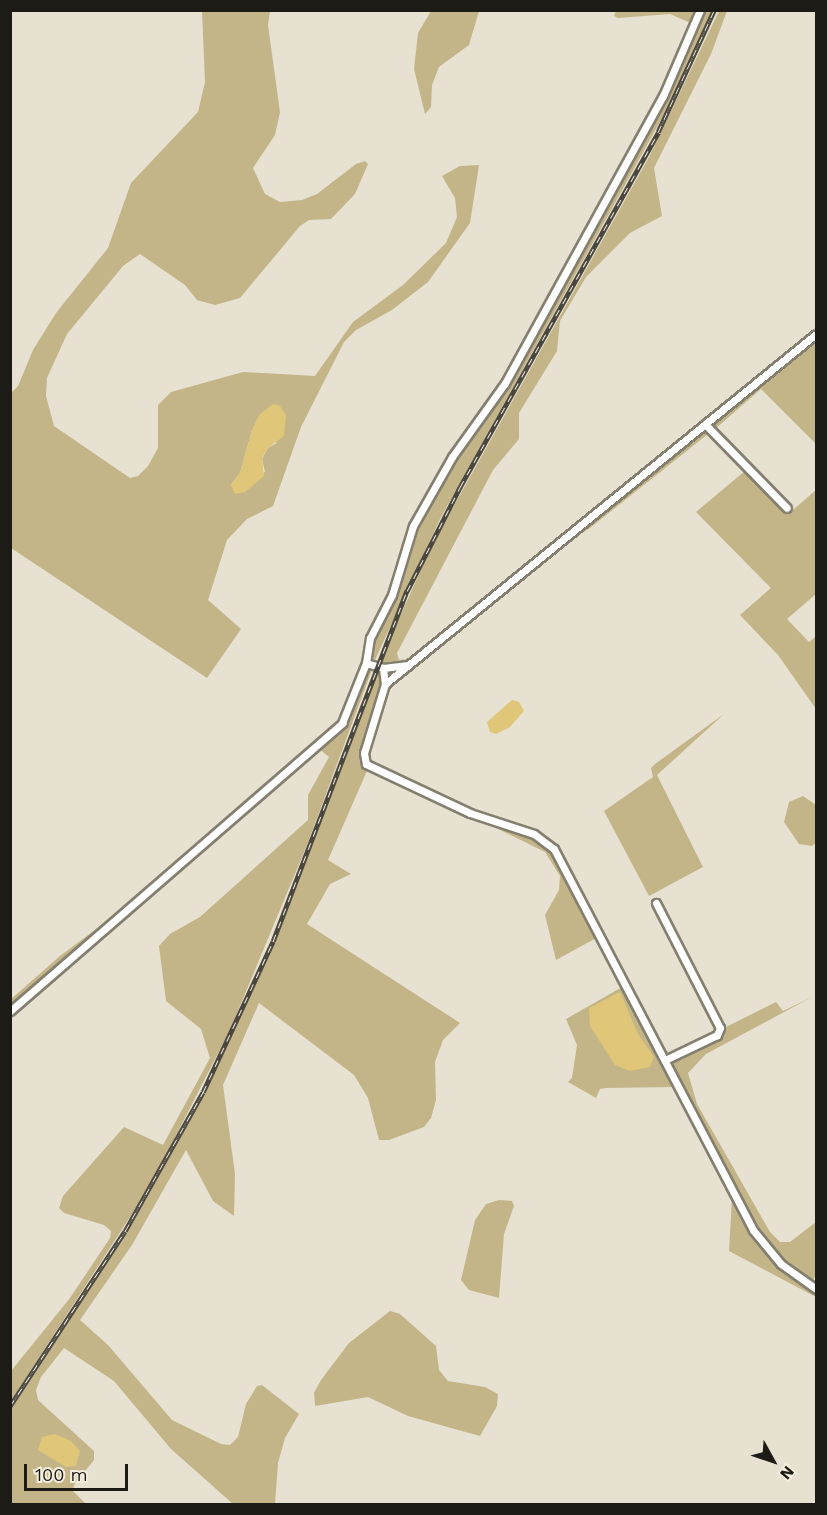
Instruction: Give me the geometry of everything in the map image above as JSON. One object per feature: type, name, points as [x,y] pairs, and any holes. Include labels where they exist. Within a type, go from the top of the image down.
[{"type":"street","points":[[10,1011],[336,728],[346,716],[359,672],[366,663],[370,638],[388,606],[413,526],[452,457],[516,364],[663,96],[700,10]]},
{"type":"street","points":[[385,684],[816,334]]},
{"type":"street","points":[[705,424],[787,508]]},
{"type":"street","points":[[366,663],[383,668],[406,665]]},
{"type":"street","points":[[383,668],[385,684],[364,753],[366,764],[470,813],[527,831],[550,845],[753,1230],[781,1264],[816,1288]]},
{"type":"street","points":[[656,903],[720,1028],[717,1035],[665,1060]]},
{"type":"shaded area","points":[[202,11],[270,11],[268,25],[280,112],[275,135],[253,168],[265,194],[280,202],[302,200],[317,194],[356,164],[365,161],[368,164],[355,194],[331,219],[309,220],[300,226],[240,298],[215,305],[197,300],[185,285],[140,254],[123,266],[67,334],[47,378],[46,396],[54,426],[130,478],[138,476],[148,466],[158,448],[158,405],[171,392],[243,372],[315,376],[353,322],[403,285],[446,243],[457,217],[455,198],[442,176],[460,166],[479,165],[470,223],[428,282],[392,310],[356,330],[344,342],[301,427],[273,506],[247,519],[227,540],[208,600],[241,629],[207,678],[11,548],[10,394],[18,386],[33,350],[56,313],[108,248],[131,183],[198,112],[205,82]],"holes":[[[252,430],[277,443],[268,448],[262,459],[265,472],[231,485],[240,473]]]},
{"type":"shaded area","points":[[431,11],[479,11],[469,45],[439,67],[432,85],[431,107],[425,114],[414,69],[418,33]]},
{"type":"shaded area","points":[[616,11],[698,11],[693,24],[670,14],[618,18],[614,16]]},
{"type":"shaded area","points":[[702,11],[712,11],[677,91],[440,519],[375,660],[370,656],[373,637],[394,597],[410,538],[452,461],[483,419],[654,119],[685,59]]},
{"type":"shaded area","points":[[719,11],[727,11],[711,54],[654,168],[662,216],[630,233],[586,277],[560,321],[557,351],[519,413],[519,439],[493,470],[397,653],[399,660],[410,658],[384,665],[380,661],[433,543],[649,157]]},
{"type":"shaded area","points":[[816,339],[816,444],[761,389],[715,429],[711,425]]},
{"type":"shaded area","points":[[273,404],[279,405],[286,415],[284,436],[268,448],[262,458],[264,476],[245,492],[235,494],[231,485],[240,473],[252,430],[259,415]]},
{"type":"shaded area","points":[[704,430],[708,434],[590,528],[550,553]]},
{"type":"shaded area","points":[[745,471],[787,515],[816,490],[816,594],[787,619],[809,642],[816,636],[816,709],[778,655],[740,615],[771,588],[696,512]]},
{"type":"shaded area","points":[[367,667],[373,667],[307,845],[230,1030],[150,1186],[11,1401],[11,1371],[70,1298],[110,1238],[111,1231],[104,1225],[64,1213],[59,1208],[63,1196],[124,1127],[163,1145],[210,1058],[201,1029],[166,1001],[159,946],[170,934],[200,917],[308,820],[308,795],[329,757],[318,748],[349,717],[361,674]]},
{"type":"shaded area","points":[[377,668],[382,672],[382,683],[360,758],[367,771],[328,860],[351,874],[330,884],[307,924],[460,1023],[443,1040],[435,1062],[436,1100],[431,1118],[424,1127],[389,1140],[379,1140],[368,1098],[354,1075],[259,1003],[223,1085],[235,1174],[234,1216],[213,1201],[186,1150],[132,1245],[80,1320],[108,1345],[172,1420],[221,1444],[230,1445],[238,1437],[246,1404],[257,1386],[262,1385],[299,1414],[285,1438],[278,1463],[275,1504],[233,1504],[171,1449],[114,1381],[64,1348],[41,1377],[36,1390],[38,1400],[94,1451],[94,1460],[74,1485],[73,1491],[86,1504],[11,1504],[11,1410],[134,1221],[206,1091],[276,938]]},
{"type":"shaded area","points":[[512,700],[519,702],[524,711],[510,727],[496,734],[490,732],[487,722]]},
{"type":"shaded area","points":[[724,714],[657,775],[703,867],[649,896],[604,811],[653,777],[651,768],[655,764]]},
{"type":"shaded area","points":[[803,796],[816,805],[816,843],[812,846],[799,844],[784,822],[789,802]]},
{"type":"shaded area","points":[[490,825],[536,838],[551,850],[598,937],[556,960],[545,915],[559,890],[560,876],[545,852]]},
{"type":"shaded area","points":[[131,903],[11,1008],[10,1000],[60,956]]},
{"type":"shaded area","points":[[624,986],[674,1087],[606,1088],[600,1089],[596,1098],[568,1082],[572,1078],[577,1045],[566,1019]]},
{"type":"shaded area","points":[[620,992],[638,1034],[654,1057],[650,1067],[630,1071],[615,1065],[590,1026],[589,1008]]},
{"type":"shaded area","points":[[812,997],[706,1054],[688,1073],[697,1104],[770,1232],[780,1242],[790,1242],[816,1222],[816,1274],[812,1283],[781,1261],[754,1225],[671,1063],[723,1034],[724,1028],[776,1002],[783,1011]]},
{"type":"shaded area","points":[[732,1198],[767,1255],[816,1292],[816,1297],[729,1251]]},
{"type":"shaded area","points":[[499,1200],[512,1201],[514,1206],[504,1234],[499,1298],[469,1290],[461,1280],[475,1220],[486,1204]]},
{"type":"shaded area","points":[[390,1311],[400,1314],[436,1346],[439,1370],[448,1381],[485,1387],[498,1394],[497,1406],[480,1436],[408,1416],[368,1397],[315,1406],[314,1393],[321,1380],[349,1343]]},
{"type":"shaded area","points":[[55,1434],[71,1441],[80,1451],[76,1466],[66,1467],[38,1450],[42,1437]]},
{"type":"railway","points":[[10,1406],[125,1231],[203,1092],[273,941],[407,591],[460,487],[658,132],[714,10]]}]
